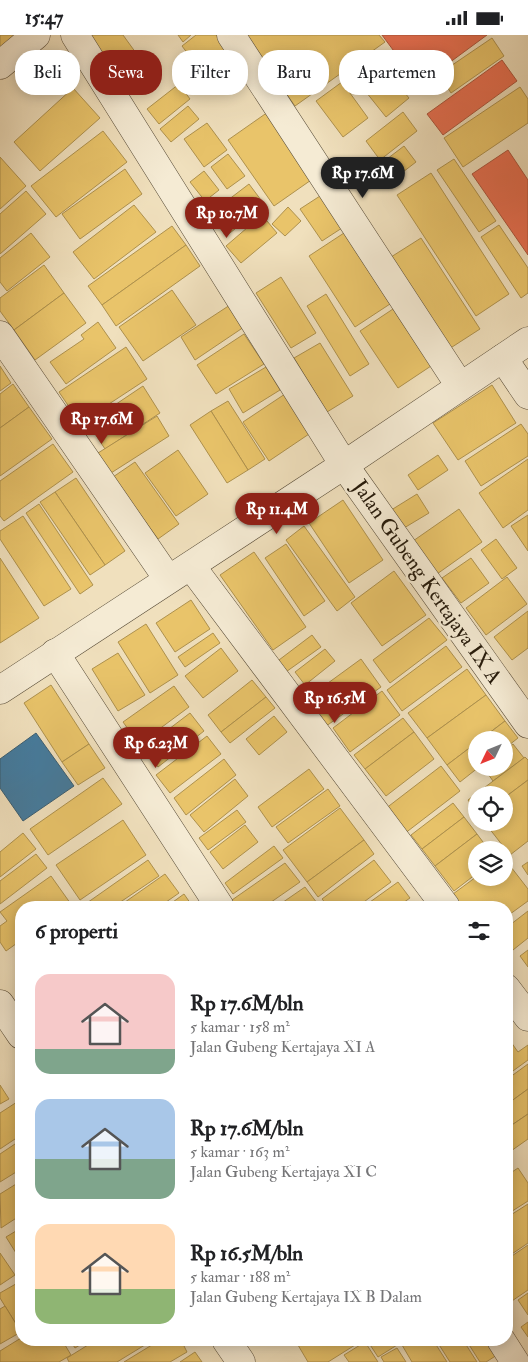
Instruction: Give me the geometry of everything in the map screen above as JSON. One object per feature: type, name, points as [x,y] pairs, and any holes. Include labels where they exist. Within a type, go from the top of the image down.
[{"type":"street","points":[[0,65],[36,35]]},
{"type":"street","name":"Jalan Gubeng Kertajaya IX A","points":[[75,35],[344,465],[528,724]]},
{"type":"street","points":[[231,35],[460,386]]},
{"type":"street","points":[[0,335],[180,573],[441,901]]},
{"type":"street","points":[[3,682],[55,653],[180,573],[528,341]]},
{"type":"street","points":[[503,358],[528,395]]},
{"type":"street","points":[[55,653],[216,901]]},
{"type":"street","points":[[513,997],[528,1017]]},
{"type":"street","points":[[0,1004],[15,1026]]},
{"type":"street","points":[[230,1346],[241,1362]]},
{"type":"building: Hunian","points":[[0,35],[24,35],[0,55]]},
{"type":"building: Hunian","points":[[81,35],[123,35],[134,50],[93,50]]},
{"type":"building: Hunian","points":[[178,35],[191,35],[183,42]]},
{"type":"building: Hunian","points":[[196,35],[220,35],[229,48],[226,50],[185,50],[182,46]]},
{"type":"building: Hunian","points":[[245,35],[379,35],[385,42],[374,50],[339,50],[339,75],[329,82],[329,50],[258,50],[258,53]]},
{"type":"building: Hunian","points":[[492,38],[504,56],[454,91],[454,64]]},
{"type":"building: Hunian","points":[[339,84],[339,95],[351,95],[368,118],[343,137],[316,101],[324,95],[329,95],[329,92]]},
{"type":"building: Hunian","points":[[520,87],[528,99],[528,123],[463,167],[444,138]]},
{"type":"building: Hunian","points":[[172,89],[172,95],[187,95],[190,99],[159,124],[147,109]]},
{"type":"building: Hunian","points":[[65,95],[79,95],[100,118],[40,171],[14,142]]},
{"type":"building: Hunian","points":[[287,95],[310,95],[295,106]]},
{"type":"building: Hunian","points":[[368,95],[407,95],[409,98],[386,117]]},
{"type":"building: Hunian","points":[[188,106],[199,119],[171,142],[160,129]]},
{"type":"building: Hunian","points":[[268,112],[314,178],[274,206],[228,140]]},
{"type":"building: Hunian","points":[[403,112],[417,131],[380,160],[366,141]]},
{"type":"building: Hunian","points":[[207,123],[227,150],[204,167],[184,139]]},
{"type":"building: Hunian","points":[[103,131],[127,162],[56,217],[31,186]]},
{"type":"building: Hunian","points":[[404,146],[416,162],[382,188],[370,172]]},
{"type":"building: Hunian","points":[[228,154],[245,176],[227,189],[211,167]]},
{"type":"building: Hunian","points":[[0,157],[26,186],[0,209]]},
{"type":"building: Hunian","points":[[454,159],[496,221],[479,232],[437,170]]},
{"type":"building: Hunian","points":[[125,169],[142,194],[80,239],[62,214]]},
{"type":"building: Hunian","points":[[204,171],[219,190],[205,201],[190,182]]},
{"type":"building: Hunian","points":[[431,173],[509,294],[476,316],[397,195]]},
{"type":"building: Hunian","points":[[249,184],[267,208],[246,224],[228,200]]},
{"type":"building: Hunian","points":[[26,191],[46,214],[0,254],[0,214]]},
{"type":"building: Hunian","points":[[320,196],[342,228],[322,241],[300,209]]},
{"type":"building: Hunian","points":[[219,198],[240,225],[226,236],[205,208]]},
{"type":"building: Hunian","points":[[134,205],[156,232],[94,279],[73,252]]},
{"type":"building: Hunian","points":[[288,207],[301,221],[285,236],[272,224]]},
{"type":"building: Hunian","points":[[262,215],[277,233],[241,263],[226,246]]},
{"type":"building: Hunian","points":[[499,225],[528,268],[528,293],[521,298],[481,237]]},
{"type":"building: Hunian","points":[[172,226],[186,245],[102,305],[88,286]]},
{"type":"building: Hunian","points":[[31,233],[50,257],[7,291],[0,282],[0,258]]},
{"type":"building: Hunian","points":[[344,233],[390,304],[355,327],[309,256]]},
{"type":"building: Hunian","points":[[421,238],[480,329],[449,349],[391,257]]},
{"type":"building: Hunian","points":[[186,245],[200,266],[116,326],[102,305]]},
{"type":"building: Hunian","points":[[44,265],[64,293],[14,330],[0,311],[0,298]]},
{"type":"building: Hunian","points":[[281,277],[316,333],[291,348],[256,293]]},
{"type":"building: Hunian","points":[[172,290],[196,325],[143,361],[119,327]]},
{"type":"building: Hunian","points":[[64,293],[86,323],[35,360],[14,330]]},
{"type":"building: Hunian","points":[[326,294],[369,364],[350,376],[307,306]]},
{"type":"building: Hunian","points":[[230,305],[244,327],[195,360],[181,337]]},
{"type":"building: Hunian","points":[[393,309],[431,366],[398,388],[360,331]]},
{"type":"building: Hunian","points":[[98,322],[116,348],[66,384],[50,362],[84,339],[81,335]]},
{"type":"building: Hunian","points":[[244,334],[264,364],[216,394],[197,365]]},
{"type":"building: Hunian","points":[[320,343],[353,396],[327,412],[294,358]]},
{"type":"building: Hunian","points":[[126,347],[147,379],[80,423],[59,392]]},
{"type":"building: Hunian","points":[[0,366],[11,383],[0,391]]},
{"type":"building: Hunian","points":[[266,367],[280,390],[243,413],[229,389]]},
{"type":"building: Hunian","points":[[13,384],[29,407],[0,428],[0,394]]},
{"type":"building: Hunian","points":[[492,385],[516,423],[458,460],[433,423]]},
{"type":"building: Hunian","points":[[143,386],[160,413],[105,449],[88,423]]},
{"type":"building: Hunian","points":[[285,394],[312,432],[269,461],[243,422]]},
{"type":"building: Hunian","points":[[228,401],[265,459],[248,470],[211,411]]},
{"type":"building: Hunian","points":[[29,407],[52,439],[0,476],[0,428]]},
{"type":"building: Hunian","points":[[211,411],[248,470],[227,483],[190,425]]},
{"type":"building: Hunian","points":[[157,416],[169,436],[111,473],[98,453]]},
{"type":"building: Hunian","points":[[521,424],[528,434],[528,456],[481,486],[465,461]]},
{"type":"building: Hunian","points":[[53,444],[73,472],[4,521],[0,516],[0,481]]},
{"type":"building: Hunian","points":[[178,450],[208,494],[176,516],[145,473]]},
{"type":"building: Hunian","points":[[438,455],[448,470],[418,490],[408,475]]},
{"type":"building: Hunian","points":[[528,459],[528,510],[503,528],[479,493]]},
{"type":"building: Hunian","points":[[135,462],[179,524],[158,539],[113,477]]},
{"type":"building: Hunian","points":[[76,478],[125,551],[105,565],[55,492]]},
{"type":"building: Hunian","points":[[55,492],[105,565],[90,575],[40,502]]},
{"type":"building: Hunian","points":[[417,494],[429,513],[399,531],[388,512]]},
{"type":"building: Hunian","points":[[343,500],[383,560],[349,583],[309,523]]},
{"type":"building: Hunian","points":[[39,504],[93,585],[80,594],[26,513]]},
{"type":"building: Hunian","points":[[459,509],[482,542],[437,574],[413,541]]},
{"type":"building: Hunian","points":[[528,515],[528,551],[511,526]]},
{"type":"building: Hunian","points":[[23,516],[71,589],[44,606],[0,539],[0,531]]},
{"type":"building: Hunian","points":[[304,526],[355,597],[337,611],[286,540]]},
{"type":"building: Hunian","points":[[496,539],[517,568],[502,579],[481,550]]},
{"type":"building: Hunian","points":[[286,544],[325,601],[304,616],[265,558]]},
{"type":"building: Hunian","points":[[254,552],[306,627],[273,650],[220,575]]},
{"type":"building: Hunian","points":[[0,558],[39,618],[0,643]]},
{"type":"building: Hunian","points":[[471,558],[489,583],[461,603],[442,578]]},
{"type":"building: Hunian","points":[[394,571],[426,615],[382,646],[351,603]]},
{"type":"building: Hunian","points":[[507,577],[527,604],[486,635],[466,608]]},
{"type":"building: Hunian","points":[[191,600],[210,629],[175,652],[156,623]]},
{"type":"building: Hunian","points":[[528,611],[528,648],[512,660],[494,637]]},
{"type":"building: Hunian","points":[[429,618],[447,640],[390,683],[373,660]]},
{"type":"building: Hunian","points":[[146,624],[178,675],[150,693],[118,642]]},
{"type":"building: Hunian","points":[[213,633],[220,643],[185,667],[178,657]]},
{"type":"building: Hunian","points":[[312,635],[321,647],[283,674],[275,663]]},
{"type":"building: Hunian","points":[[446,646],[462,667],[402,711],[387,690]]},
{"type":"building: Hunian","points":[[221,648],[238,671],[203,698],[185,676]]},
{"type":"building: Hunian","points":[[325,649],[335,661],[305,685],[295,672]]},
{"type":"building: Hunian","points":[[118,653],[145,695],[118,711],[92,669]]},
{"type":"building: Hunian","points":[[361,659],[381,687],[322,729],[302,702]]},
{"type":"building: Hunian","points":[[467,669],[486,695],[427,738],[408,713]]},
{"type":"building: Hunian","points":[[252,680],[266,697],[221,732],[208,715]]},
{"type":"building: Hunian","points":[[51,685],[89,744],[62,762],[24,703]]},
{"type":"building: Hunian","points":[[174,686],[189,707],[139,744],[123,722]]},
{"type":"building: Hunian","points":[[382,691],[400,715],[350,752],[333,728]]},
{"type":"building: Hunian","points":[[486,695],[505,721],[492,731],[468,731],[468,749],[447,765],[427,738]]},
{"type":"building: Hunian","points":[[266,697],[275,708],[230,743],[221,732]]},
{"type":"building: Hunian","points":[[190,713],[204,731],[158,767],[144,748]]},
{"type":"building: Hunian","points":[[274,716],[287,732],[259,755],[246,739]]},
{"type":"building: Hunian","points":[[403,718],[414,732],[365,769],[354,755]]},
{"type":"building: Hunian","points":[[505,721],[513,731],[512,731],[492,731]]},
{"type":"building: Hunian","points":[[513,731],[518,738],[513,742]]},
{"type":"building: Hunian","points":[[414,732],[434,759],[386,796],[365,769]]},
{"type":"building: Hunian","points":[[207,736],[221,754],[170,793],[156,775]]},
{"type":"building: Hunian","points":[[89,744],[105,768],[78,785],[62,762]]},
{"type":"building: Hunian","points":[[513,744],[524,758],[513,766]]},
{"type":"building: Hunian","points":[[468,749],[468,776],[460,782],[447,765]]},
{"type":"building: Hunian","points":[[525,757],[528,760],[528,780],[513,791],[513,786],[487,786],[500,776],[513,776],[513,766]]},
{"type":"building: Hunian","points":[[224,759],[236,775],[186,815],[174,798]]},
{"type":"building: Hunian","points":[[441,766],[460,791],[404,834],[385,809]]},
{"type":"building: Hunian","points":[[309,769],[324,789],[272,827],[258,807]]},
{"type":"building: Hunian","points":[[489,776],[500,776],[493,781]]},
{"type":"building: Hunian","points":[[103,778],[122,804],[48,855],[30,829]]},
{"type":"building: Hunian","points":[[235,779],[248,796],[204,832],[190,815]]},
{"type":"building: Hunian","points":[[528,780],[528,841],[513,853],[513,841],[499,841],[491,831],[513,831],[513,791]]},
{"type":"building: Hunian","points":[[328,789],[340,806],[288,843],[276,827]]},
{"type":"building: Hunian","points":[[453,803],[464,817],[422,849],[411,835]]},
{"type":"building: Hunian","points":[[340,808],[364,840],[307,882],[283,850]]},
{"type":"building: Hunian","points":[[237,810],[246,822],[208,850],[199,838]]},
{"type":"building: Hunian","points":[[464,817],[468,822],[468,831],[475,831],[477,834],[435,866],[422,849]]},
{"type":"building: Hunian","points":[[123,820],[146,855],[80,900],[56,865]]},
{"type":"building: Hunian","points":[[245,825],[258,842],[223,869],[210,852]]},
{"type":"building: Hunian","points":[[23,833],[36,849],[0,877],[0,852]]},
{"type":"building: Hunian","points":[[477,834],[482,841],[468,841],[468,880],[454,891],[435,866]]},
{"type":"building: Hunian","points":[[364,840],[374,854],[318,897],[307,882]]},
{"type":"building: Hunian","points":[[274,846],[283,858],[233,894],[225,883]]},
{"type":"building: Hunian","points":[[36,854],[47,868],[0,904],[0,881]]},
{"type":"building: Hunian","points":[[148,860],[159,876],[122,901],[90,901]]},
{"type":"building: Hunian","points":[[374,860],[391,882],[365,901],[324,901],[322,899]]},
{"type":"building: Hunian","points":[[528,862],[528,875],[522,866]]},
{"type":"building: Hunian","points":[[285,863],[300,882],[273,901],[232,900]]},
{"type":"building: Hunian","points":[[513,870],[528,889],[528,901],[513,912],[513,901],[452,901],[449,897],[468,883],[468,886],[513,886]]},
{"type":"building: Hunian","points":[[165,874],[179,893],[168,901],[127,901]]},
{"type":"building: Hunian","points":[[51,876],[69,901],[16,901]]},
{"type":"building: Hunian","points":[[398,882],[410,898],[406,901],[371,901]]},
{"type":"building: Hunian","points":[[305,887],[316,901],[285,901]]},
{"type":"building: Hunian","points":[[184,894],[189,901],[174,901]]},
{"type":"building: Hunian","points":[[15,901],[15,945],[6,951],[0,942],[0,926],[7,921],[0,912]]},
{"type":"building: Hunian","points":[[528,911],[528,938],[513,950],[513,923]]},
{"type":"building: Hunian","points":[[528,950],[528,967],[520,956]]},
{"type":"building: Hunian","points":[[513,1045],[518,1052],[528,1045],[528,1060],[513,1071]]},
{"type":"building: Hunian","points":[[528,1064],[528,1089],[513,1100],[513,1075]]},
{"type":"building: Hunian","points":[[0,1085],[9,1099],[0,1104]]},
{"type":"building: Hunian","points":[[528,1089],[528,1114],[513,1124],[513,1100]]},
{"type":"building: Hunian","points":[[15,1103],[15,1139],[0,1149],[0,1113]]},
{"type":"building: Hunian","points":[[528,1114],[528,1139],[513,1150],[513,1124]]},
{"type":"building: Hunian","points":[[15,1144],[15,1173],[0,1182],[0,1154]]},
{"type":"building: Hunian","points":[[518,1168],[528,1183],[528,1201],[513,1211],[513,1171]]},
{"type":"building: Hunian","points":[[15,1185],[15,1219],[1,1228],[0,1194]]},
{"type":"building: Hunian","points":[[528,1204],[528,1243],[513,1253],[513,1214]]},
{"type":"building: Hunian","points":[[15,1232],[15,1251],[6,1237]]},
{"type":"building: Hunian","points":[[528,1245],[528,1290],[513,1300],[513,1255]]},
{"type":"building: Hunian","points":[[0,1253],[15,1275],[0,1285]]},
{"type":"building: Hunian","points":[[15,1284],[15,1322],[0,1298],[0,1293]]},
{"type":"building: Hunian","points":[[528,1293],[528,1315],[518,1300]]},
{"type":"building: Hunian","points":[[5,1306],[15,1322],[15,1335],[0,1344],[0,1309]]},
{"type":"building: Hunian","points":[[528,1322],[528,1337],[521,1327]]},
{"type":"building: Hunian","points":[[15,1342],[15,1346],[66,1346],[71,1355],[59,1362],[0,1362],[0,1351]]},
{"type":"building: Hunian","points":[[86,1346],[143,1346],[117,1362],[69,1362],[67,1358]]},
{"type":"building: Hunian","points":[[150,1346],[184,1346],[187,1352],[170,1362],[124,1362]]},
{"type":"building: Hunian","points":[[299,1346],[353,1346],[328,1362],[308,1362]]},
{"type":"building: Hunian","points":[[359,1346],[368,1346],[378,1362],[349,1362],[344,1355]]},
{"type":"building: Hunian","points":[[371,1346],[395,1346],[378,1357]]},
{"type":"building: Hunian","points":[[403,1346],[437,1346],[447,1362],[412,1362]]},
{"type":"building: Hunian","points":[[440,1346],[467,1346],[477,1362],[450,1362]]},
{"type":"building: Hunian","points":[[470,1346],[503,1346],[505,1350],[486,1362],[480,1362]]},
{"type":"building: Hunian","points":[[397,1348],[406,1362],[384,1362],[381,1357]]},
{"type":"building: Hunian","points":[[195,1352],[202,1362],[180,1362]]},
{"type":"building: Toko","points":[[382,35],[487,35],[454,59],[454,50],[393,50]]},
{"type":"building: Toko","points":[[502,60],[517,81],[443,135],[427,114]]},
{"type":"building: Toko","points":[[508,150],[528,180],[528,255],[472,174]]},
{"type":"building: Publik","points":[[36,733],[74,786],[23,821],[0,788],[0,759]]}]
